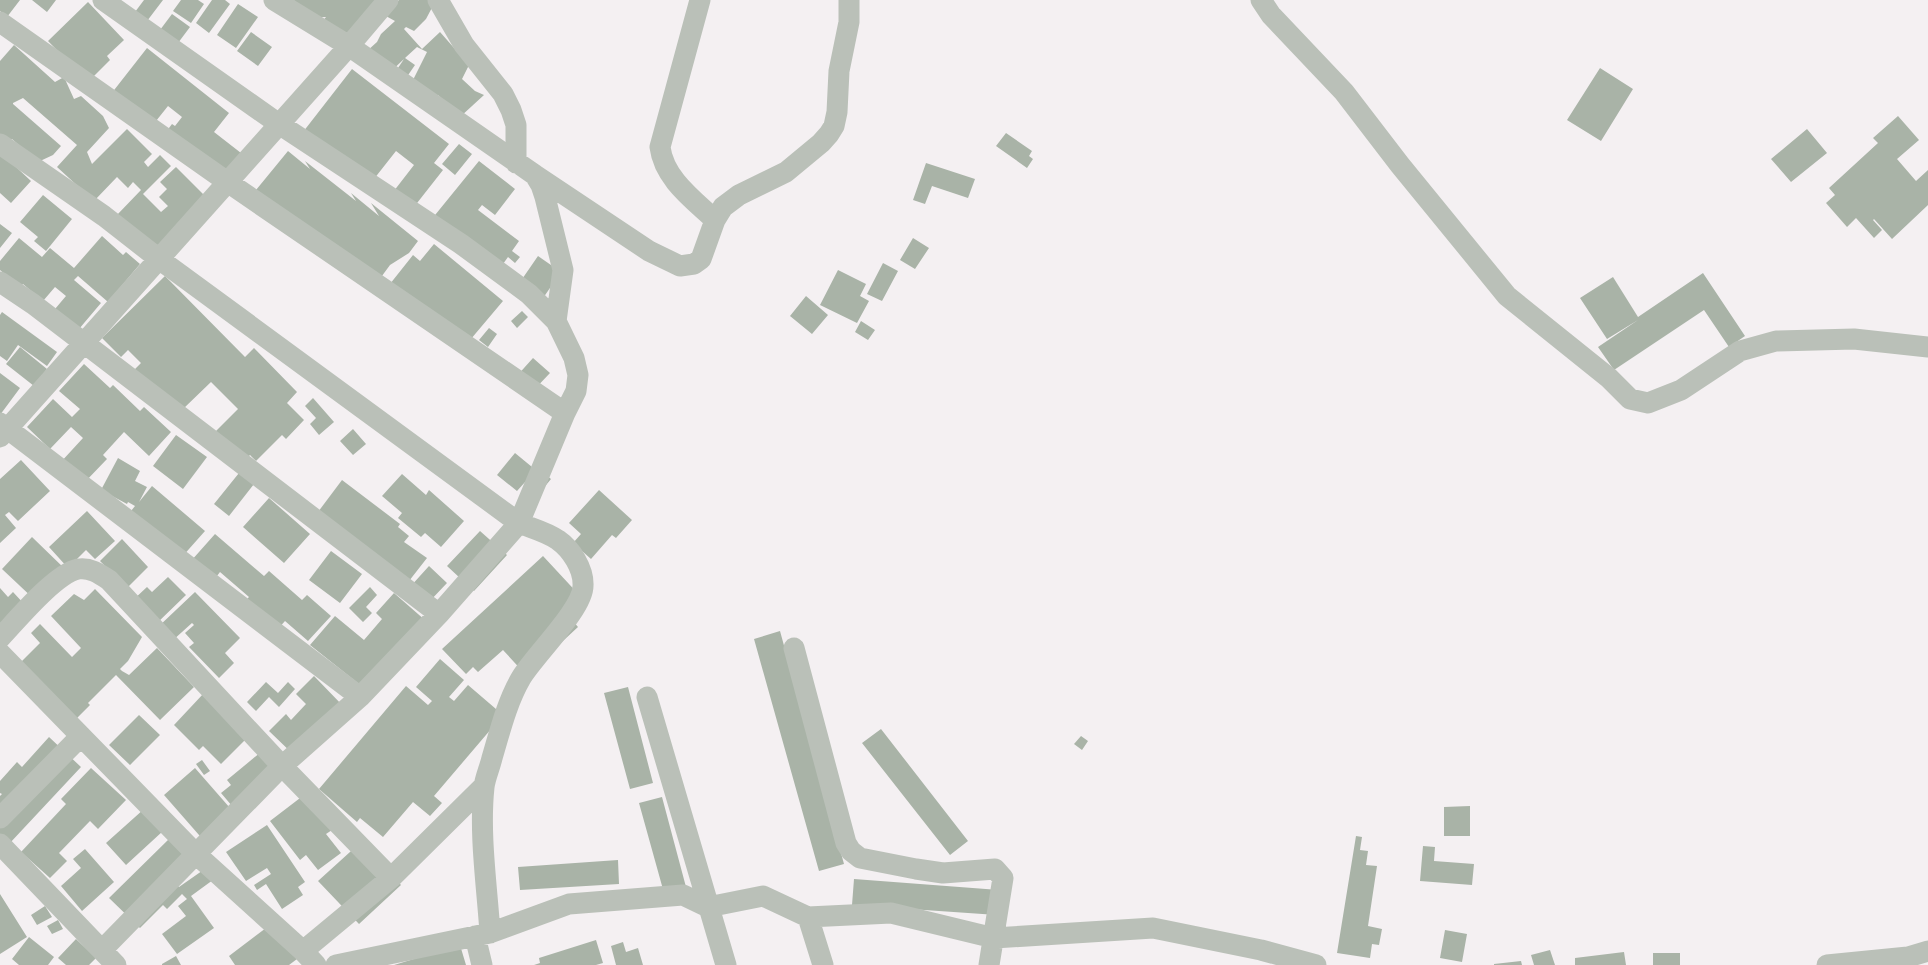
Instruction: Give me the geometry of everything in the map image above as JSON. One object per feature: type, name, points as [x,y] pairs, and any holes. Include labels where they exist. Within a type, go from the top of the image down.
[{"type":"street","points":[[103,0],[279,124],[461,244],[529,294],[556,321],[574,358],[578,375],[576,391],[565,413],[519,523],[440,614],[360,697],[282,766],[197,855],[103,949]]},
{"type":"street","points":[[274,0],[349,46],[534,176],[649,251],[680,266],[694,264],[701,259],[715,220],[723,207],[730,201],[786,172],[829,134],[834,126],[837,112],[838,71],[849,22],[849,0]]},
{"type":"street","points":[[360,697],[3,429],[158,260],[226,181],[349,46],[388,0]]},
{"type":"street","points":[[438,0],[464,45],[502,94],[511,110],[516,125],[516,163]]},
{"type":"street","points":[[700,0],[660,147],[661,158],[676,181],[715,220]]},
{"type":"street","points":[[1261,0],[1271,15],[1344,92],[1400,165],[1507,296],[1609,378],[1630,399],[1648,403],[1681,390],[1740,351],[1776,341],[1854,339],[1928,347]]},
{"type":"street","points":[[0,22],[226,181],[565,413]]},
{"type":"street","points":[[0,144],[104,216],[158,260],[519,523],[557,539],[570,552],[578,564],[583,576],[584,587],[582,594],[566,620],[521,678],[504,718],[484,786],[482,965]]},
{"type":"street","points":[[534,176],[541,185],[545,196],[562,270],[556,321]]},
{"type":"street","points":[[0,282],[83,343],[440,614]]},
{"type":"street","points":[[0,638],[66,574],[79,569],[89,569],[100,574],[109,580],[282,766],[391,878]]},
{"type":"street","points":[[794,648],[846,843],[851,851],[860,858],[916,869],[943,873],[995,869],[1003,878],[989,965]]},
{"type":"street","points":[[0,653],[197,855],[310,958],[484,786]]},
{"type":"street","points":[[647,697],[726,965]]},
{"type":"street","points":[[0,818],[81,736]]},
{"type":"street","points":[[0,844],[103,949],[116,965]]},
{"type":"street","points":[[336,965],[482,934],[569,904],[683,895],[708,907],[763,896],[808,917],[891,913],[994,938],[1153,928],[1261,950],[1316,965]]},
{"type":"street","points":[[808,917],[823,965]]},
{"type":"street","points":[[1827,965],[1908,957],[1928,951]]},
{"type":"building","points":[[0,0],[20,0],[7,17],[0,11]]},
{"type":"building","points":[[32,0],[56,0],[47,12]]},
{"type":"building","points":[[144,0],[163,0],[144,25],[132,16]]},
{"type":"building","points":[[181,0],[198,0],[204,4],[191,23],[173,11]]},
{"type":"building","points":[[212,0],[225,0],[230,4],[209,33],[196,23]]},
{"type":"building","points":[[294,0],[397,0],[394,5],[399,0],[436,0],[426,19],[414,31],[406,27],[404,29],[422,49],[440,32],[469,65],[462,79],[475,91],[484,95],[460,117],[438,95],[429,104],[411,84],[427,52],[417,47],[405,58],[415,65],[404,81],[394,74],[404,59],[388,74],[367,51],[377,42],[381,34],[395,21],[384,15],[347,58],[315,30],[326,17],[299,18]]},
{"type":"building","points":[[88,2],[124,40],[107,56],[110,60],[88,82],[48,41]]},
{"type":"building","points":[[238,4],[258,17],[236,48],[217,35]]},
{"type":"building","points":[[172,14],[190,27],[178,43],[160,30]]},
{"type":"building","points":[[251,32],[272,47],[258,66],[237,51]]},
{"type":"building","points":[[14,45],[55,82],[64,77],[74,99],[81,96],[103,116],[109,128],[87,152],[92,164],[127,129],[152,154],[144,162],[148,167],[160,155],[171,166],[143,194],[161,212],[168,206],[159,197],[167,189],[160,182],[176,167],[212,203],[158,257],[116,216],[141,190],[133,182],[128,188],[117,177],[94,201],[57,167],[77,145],[23,98],[13,104],[61,146],[53,155],[38,162],[12,139],[6,142],[0,137],[0,61]]},
{"type":"building","points":[[147,48],[229,113],[214,132],[250,160],[231,183],[166,132],[172,124],[175,126],[182,117],[168,106],[152,126],[111,94]]},
{"type":"building","points":[[1600,68],[1633,89],[1601,141],[1567,120]]},
{"type":"building","points":[[352,69],[449,144],[434,163],[443,170],[410,212],[390,196],[414,165],[396,151],[370,184],[303,132]]},
{"type":"building","points":[[1898,116],[1919,140],[1897,159],[1916,181],[1928,170],[1928,205],[1892,239],[1874,219],[1873,220],[1882,230],[1874,238],[1856,218],[1847,227],[1826,203],[1835,195],[1829,188],[1878,143],[1873,138]]},
{"type":"building","points":[[1807,129],[1827,153],[1791,182],[1771,159]]},
{"type":"building","points":[[1006,133],[1032,151],[1029,156],[1033,159],[1027,168],[996,146]]},
{"type":"building","points":[[459,144],[472,154],[455,175],[442,164]]},
{"type":"building","points":[[288,151],[310,169],[305,161],[356,201],[351,193],[379,216],[371,203],[418,241],[409,253],[390,265],[379,280],[256,190]]},
{"type":"building","points":[[0,152],[31,181],[11,203],[0,193]]},
{"type":"building","points":[[479,161],[515,189],[495,215],[482,205],[478,210],[519,241],[512,251],[520,257],[515,263],[508,257],[498,271],[431,220]]},
{"type":"building","points":[[926,163],[975,179],[968,198],[932,186],[925,204],[913,200]]},
{"type":"building","points":[[43,195],[72,219],[46,251],[34,241],[38,237],[20,222]]},
{"type":"building","points":[[0,224],[12,233],[0,248]]},
{"type":"building","points":[[102,236],[123,255],[126,252],[140,264],[108,302],[78,276],[74,280],[101,303],[79,329],[55,309],[66,296],[55,287],[43,301],[23,284],[20,287],[0,270],[0,261],[19,238],[42,257],[50,248],[74,268]]},
{"type":"building","points":[[913,238],[929,248],[915,269],[900,260]]},
{"type":"building","points":[[434,244],[503,301],[465,346],[386,289],[413,255],[420,261]]},
{"type":"building","points":[[538,256],[561,272],[541,301],[518,285]]},
{"type":"building","points":[[883,263],[898,271],[882,301],[867,294]]},
{"type":"building","points":[[838,270],[866,284],[860,296],[869,301],[857,323],[820,305]]},
{"type":"building","points":[[1703,273],[1745,336],[1729,347],[1704,310],[1614,370],[1598,347],[1638,320],[1607,339],[1580,298],[1613,277],[1638,317]]},
{"type":"building","points":[[165,276],[245,357],[254,348],[297,392],[287,403],[304,420],[286,439],[282,435],[256,461],[250,455],[242,463],[213,434],[238,409],[211,382],[183,409],[134,370],[141,363],[128,350],[121,357],[102,338]]},
{"type":"building","points":[[806,296],[828,315],[812,334],[790,316]]},
{"type":"building","points":[[522,311],[528,317],[517,328],[511,321]]},
{"type":"building","points":[[2,312],[57,352],[47,366],[18,345],[7,361],[0,356],[0,315]]},
{"type":"building","points":[[861,321],[875,330],[868,340],[855,332]]},
{"type":"building","points":[[489,328],[497,334],[488,347],[479,340]]},
{"type":"building","points":[[20,347],[47,369],[34,386],[6,364]]},
{"type":"building","points":[[533,358],[550,373],[531,393],[515,378]]},
{"type":"building","points":[[84,364],[110,388],[113,385],[140,411],[144,407],[171,432],[149,456],[124,432],[103,455],[107,459],[83,484],[60,463],[83,438],[71,427],[50,449],[27,427],[53,399],[72,417],[80,409],[59,391]]},
{"type":"building","points":[[0,373],[20,388],[0,415]]},
{"type":"building","points":[[313,398],[334,422],[319,435],[310,424],[316,418],[305,406]]},
{"type":"building","points":[[353,429],[366,444],[353,455],[340,441]]},
{"type":"building","points":[[176,435],[207,457],[183,489],[153,466]]},
{"type":"building","points":[[515,453],[532,467],[534,465],[551,479],[533,501],[526,481],[517,491],[497,475]]},
{"type":"building","points":[[118,458],[140,471],[135,481],[147,487],[139,502],[152,486],[205,531],[181,558],[127,516],[135,506],[128,502],[127,504],[101,490]]},
{"type":"building","points":[[21,460],[50,491],[18,521],[9,512],[5,515],[16,528],[0,543],[0,479]]},
{"type":"building","points":[[239,473],[254,484],[229,516],[214,504]]},
{"type":"building","points":[[402,474],[426,495],[429,490],[464,521],[441,547],[425,533],[421,537],[398,518],[402,513],[382,496]]},
{"type":"building","points":[[342,480],[400,524],[398,527],[409,536],[404,542],[427,558],[409,581],[318,512]]},
{"type":"building","points":[[599,490],[632,520],[616,538],[612,535],[591,559],[573,543],[581,534],[569,523]]},
{"type":"building","points":[[269,498],[310,534],[284,563],[243,527]]},
{"type":"building","points":[[87,511],[115,541],[95,559],[86,550],[68,568],[49,547]]},
{"type":"building","points":[[480,531],[507,555],[474,591],[447,566]]},
{"type":"building","points":[[215,534],[264,576],[269,571],[302,600],[307,595],[331,616],[308,641],[285,621],[277,630],[244,602],[249,597],[220,572],[213,581],[191,561]]},
{"type":"building","points":[[32,537],[66,570],[36,601],[2,569]]},
{"type":"building","points":[[122,539],[148,567],[127,588],[100,561]]},
{"type":"building","points":[[331,551],[362,574],[340,603],[309,580]]},
{"type":"building","points":[[543,556],[582,598],[566,613],[578,627],[526,675],[503,650],[478,672],[473,667],[466,674],[442,649]]},
{"type":"building","points":[[429,566],[447,583],[428,603],[410,587]]},
{"type":"building","points":[[168,577],[186,595],[155,625],[132,601],[147,587],[152,592]]},
{"type":"building","points":[[370,587],[377,595],[366,607],[372,613],[363,622],[349,608]]},
{"type":"building","points":[[0,588],[8,597],[13,592],[25,605],[0,631]]},
{"type":"building","points":[[95,589],[142,637],[128,661],[120,669],[122,671],[129,675],[157,648],[194,687],[160,720],[116,675],[88,703],[90,705],[77,718],[18,665],[40,643],[31,633],[40,624],[72,657],[81,648],[51,616],[74,594],[84,600]]},
{"type":"building","points":[[195,592],[240,638],[225,653],[234,663],[219,678],[189,647],[194,643],[185,633],[194,625],[192,623],[172,641],[158,627]]},
{"type":"building","points":[[394,593],[426,621],[364,688],[310,645],[335,616],[364,640],[382,619],[376,613]]},
{"type":"building","points":[[780,631],[844,864],[819,871],[754,639]]},
{"type":"building","points":[[440,659],[464,680],[449,697],[454,701],[468,685],[503,715],[434,796],[442,803],[430,816],[413,802],[383,837],[360,818],[357,822],[319,789],[406,686],[428,705],[432,701],[416,687]]},
{"type":"building","points":[[314,676],[345,708],[296,757],[269,731],[286,714],[291,720],[306,704],[296,694]]},
{"type":"building","points":[[266,682],[278,693],[288,682],[295,689],[279,707],[269,697],[256,711],[247,702]]},
{"type":"building","points":[[628,687],[653,783],[630,789],[604,693]]},
{"type":"building","points":[[204,693],[248,737],[221,764],[203,746],[199,750],[174,725]]},
{"type":"building","points":[[139,715],[160,735],[130,765],[109,745]]},
{"type":"building","points":[[881,729],[968,841],[950,855],[862,743]]},
{"type":"building","points":[[1081,736],[1088,741],[1082,750],[1074,744]]},
{"type":"building","points":[[49,737],[81,767],[9,844],[0,836],[0,796],[2,794],[0,793],[0,781],[17,762],[22,767]]},
{"type":"building","points":[[261,752],[281,777],[238,813],[221,793],[231,785],[227,780]]},
{"type":"building","points":[[202,760],[210,771],[204,775],[196,764]]},
{"type":"building","points":[[91,768],[126,800],[98,829],[90,821],[59,853],[67,861],[50,878],[21,852],[66,804],[61,799]]},
{"type":"building","points":[[195,768],[237,816],[206,843],[164,795]]},
{"type":"building","points":[[304,795],[332,830],[326,834],[341,853],[318,870],[306,855],[300,860],[270,821]]},
{"type":"building","points":[[662,797],[686,887],[664,893],[639,803]]},
{"type":"building","points":[[1470,806],[1470,836],[1444,836],[1444,807]]},
{"type":"building","points":[[144,809],[163,831],[126,865],[106,843]]},
{"type":"building","points":[[267,825],[305,882],[298,887],[303,895],[282,909],[266,884],[257,890],[254,885],[271,874],[267,868],[246,881],[226,852]]},
{"type":"building","points":[[1356,836],[1362,837],[1360,850],[1368,851],[1366,865],[1377,866],[1368,926],[1382,929],[1379,945],[1372,944],[1370,958],[1337,953]]},
{"type":"building","points":[[169,839],[196,865],[177,885],[179,887],[209,866],[217,877],[191,896],[214,928],[177,954],[162,934],[186,916],[178,906],[187,899],[182,894],[167,909],[163,905],[140,928],[109,898]]},
{"type":"building","points":[[361,842],[401,885],[359,924],[318,881]]},
{"type":"building","points":[[1423,846],[1435,847],[1434,861],[1474,864],[1472,885],[1420,881]]},
{"type":"building","points":[[85,849],[114,882],[82,911],[61,886],[81,868],[73,859]]},
{"type":"building","points":[[618,860],[619,884],[520,890],[518,867]]},
{"type":"building","points":[[854,879],[999,890],[997,915],[852,905]]},
{"type":"building","points":[[0,894],[27,937],[0,954]]},
{"type":"building","points":[[45,906],[52,917],[37,925],[31,915]]},
{"type":"building","points":[[58,920],[63,929],[52,934],[47,926]]},
{"type":"building","points":[[270,925],[297,959],[289,965],[235,965],[229,956]]},
{"type":"building","points":[[1445,930],[1467,934],[1462,962],[1440,958]]},
{"type":"building","points":[[29,937],[54,957],[48,965],[19,965],[12,959]]},
{"type":"building","points":[[76,939],[96,958],[89,965],[66,965],[58,958]]},
{"type":"building","points":[[596,940],[603,963],[596,965],[534,965],[540,963],[539,958]]},
{"type":"building","points":[[623,942],[626,952],[638,948],[643,965],[616,965],[611,946]]},
{"type":"building","points":[[460,945],[466,965],[394,965]]},
{"type":"building","points":[[1550,950],[1555,965],[1534,965],[1531,955]]},
{"type":"building","points":[[1624,952],[1626,965],[1575,965],[1575,958]]},
{"type":"building","points":[[1653,953],[1680,953],[1680,965],[1653,965]]},
{"type":"building","points":[[176,956],[181,965],[162,965],[162,964]]},
{"type":"building","points":[[1521,961],[1522,965],[1494,965],[1494,964]]}]
